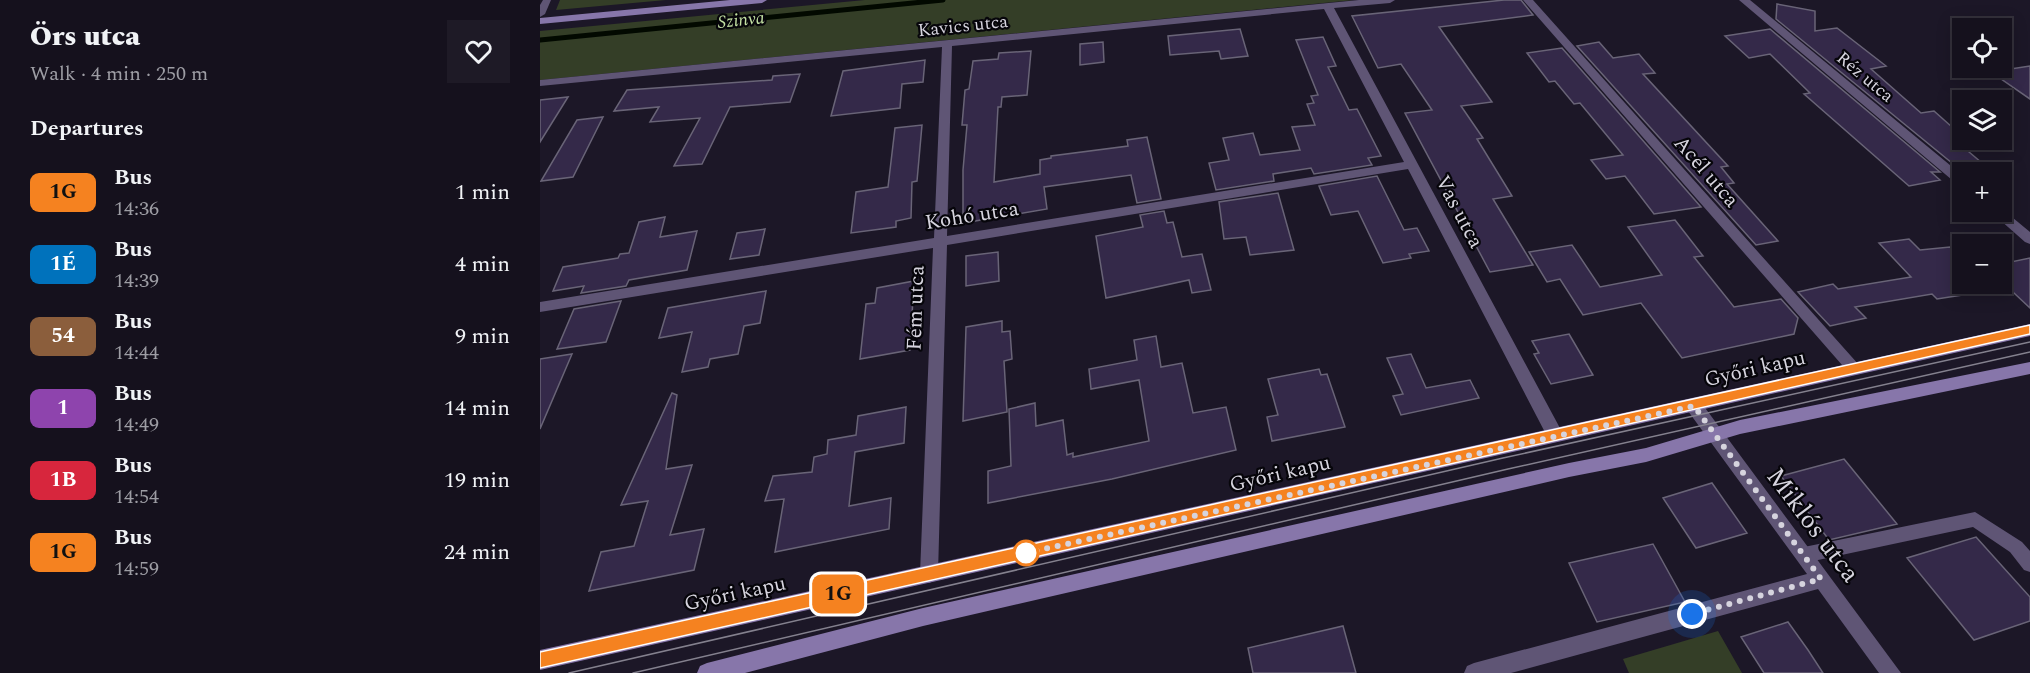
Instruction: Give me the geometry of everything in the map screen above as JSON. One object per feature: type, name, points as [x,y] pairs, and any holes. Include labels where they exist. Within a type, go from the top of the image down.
[{"type":"street","points":[[540,21],[762,0]]},
{"type":"street","name":"Kavics utca","points":[[540,83],[1390,0]]},
{"type":"street","name":"Acél utca","points":[[1528,0],[1854,369]]},
{"type":"street","name":"Réz utca","points":[[1744,0],[1952,174]]},
{"type":"street","name":"Vas utca","points":[[1328,7],[1555,435]]},
{"type":"street","name":"Fém utca","points":[[929,574],[947,44]]},
{"type":"street","name":"Kohó utca","points":[[540,307],[1410,165]]},
{"type":"street","points":[[2010,222],[2030,238]]},
{"type":"street","name":"Győri kapu","points":[[540,660],[2030,330]]},
{"type":"street","points":[[707,673],[750,667],[923,617],[1569,470],[1646,455],[1713,434],[2030,369]]},
{"type":"street","name":"Miklós utca","points":[[1694,406],[1891,673]]},
{"type":"street","points":[[1474,673],[1821,579]]},
{"type":"lane","points":[[540,14],[547,0]]},
{"type":"lane","points":[[1804,555],[1975,519],[2016,547],[2030,564]]},
{"type":"green space","points":[[560,0],[666,0],[556,10]]},
{"type":"green space","points":[[865,0],[1354,0],[540,80],[540,31]]},
{"type":"green space","points":[[1718,631],[1742,673],[1629,673],[1623,659]]},
{"type":"building","points":[[1521,0],[1533,15],[1439,27],[1492,102],[1461,106],[1483,138],[1477,139],[1512,196],[1493,199],[1533,265],[1490,272],[1405,113],[1432,110],[1401,64],[1378,68],[1352,16]]},
{"type":"building","points":[[1777,4],[1815,11],[1815,31],[1837,28],[1886,66],[1871,69],[1921,113],[1934,111],[1952,127],[1952,150],[1967,150],[1981,162],[1952,163],[1776,19]]},
{"type":"building","points":[[1240,29],[1248,56],[1221,59],[1219,51],[1170,55],[1168,36]]},
{"type":"building","points":[[1770,29],[1940,172],[1931,172],[1940,180],[1909,186],[1804,94],[1810,93],[1770,54],[1749,58],[1725,36]]},
{"type":"building","points":[[1323,37],[1336,66],[1328,67],[1349,110],[1357,109],[1381,156],[1368,158],[1372,165],[1314,174],[1311,168],[1273,174],[1274,181],[1216,190],[1209,163],[1229,160],[1223,138],[1253,133],[1260,155],[1300,150],[1292,127],[1315,125],[1307,104],[1314,103],[1311,96],[1318,95],[1296,40]]},
{"type":"building","points":[[1103,42],[1104,62],[1080,65],[1080,44]]},
{"type":"building","points":[[1599,42],[1613,58],[1639,54],[1655,73],[1643,74],[1728,166],[1721,167],[1734,183],[1727,184],[1778,241],[1756,245],[1577,46]]},
{"type":"building","points":[[1562,48],[1701,207],[1654,214],[1625,176],[1606,179],[1591,160],[1623,155],[1580,103],[1574,104],[1555,81],[1549,82],[1527,53]]},
{"type":"building","points":[[1031,51],[1027,95],[1002,97],[1001,107],[998,107],[994,182],[1040,174],[1040,160],[1051,158],[1051,156],[1128,146],[1127,140],[1147,137],[1161,199],[1137,203],[1131,175],[1044,187],[1047,209],[963,223],[963,170],[967,125],[962,125],[965,90],[969,89],[973,61],[998,59],[999,53]]},
{"type":"building","points":[[925,60],[923,82],[902,84],[900,108],[831,116],[843,71]]},
{"type":"building","points":[[2030,66],[2030,99],[2000,78],[2012,78],[2012,69]]},
{"type":"building","points":[[800,74],[790,102],[730,107],[702,164],[674,166],[700,118],[650,122],[659,107],[614,111],[627,90],[772,80],[773,76]]},
{"type":"building","points":[[568,97],[540,142],[540,100]]},
{"type":"building","points":[[603,117],[573,177],[541,181],[577,120]]},
{"type":"building","points":[[922,125],[917,181],[912,182],[911,218],[896,221],[896,227],[851,233],[856,192],[888,187],[895,128]]},
{"type":"building","points":[[1377,176],[1404,230],[1417,228],[1429,251],[1409,254],[1411,258],[1383,263],[1358,211],[1331,215],[1319,186]]},
{"type":"building","points":[[1278,193],[1294,250],[1250,255],[1246,237],[1224,239],[1219,202]]},
{"type":"building","points":[[1164,211],[1167,223],[1173,222],[1182,257],[1202,254],[1211,290],[1192,293],[1189,280],[1106,298],[1096,236],[1143,227],[1140,215]]},
{"type":"building","points":[[665,217],[660,237],[697,231],[687,270],[629,280],[626,286],[581,293],[584,286],[553,291],[563,267],[618,258],[620,254],[629,253],[639,222]]},
{"type":"building","points":[[1675,220],[1703,256],[1694,257],[1734,307],[1781,299],[1798,318],[1794,334],[1682,358],[1641,303],[1583,315],[1560,279],[1547,282],[1529,252],[1572,245],[1600,287],[1662,275],[1628,227]]},
{"type":"building","points":[[765,229],[759,255],[730,259],[737,233]]},
{"type":"building","points":[[1909,239],[1920,250],[1950,247],[1952,249],[1952,294],[1962,295],[1937,299],[1932,294],[1855,307],[1866,318],[1830,326],[1798,292],[1833,284],[1838,289],[1911,277],[1879,243]]},
{"type":"building","points":[[998,252],[999,281],[966,286],[966,256]]},
{"type":"building","points":[[2030,258],[2030,308],[2012,293],[2012,262]]},
{"type":"building","points":[[914,281],[910,350],[860,359],[866,304],[875,303],[877,288]]},
{"type":"building","points":[[766,291],[760,323],[744,326],[738,354],[710,359],[708,367],[682,372],[692,332],[659,338],[668,308]]},
{"type":"building","points":[[621,301],[606,342],[557,349],[574,309]]},
{"type":"building","points":[[1002,321],[1002,332],[1010,331],[1012,359],[1004,361],[1007,412],[963,421],[966,327]]},
{"type":"building","points":[[1569,334],[1593,375],[1551,384],[1534,354],[1539,353],[1532,341]]},
{"type":"building","points":[[1156,336],[1161,367],[1182,363],[1193,413],[1226,407],[1236,450],[1112,479],[988,503],[988,471],[1011,466],[1009,409],[1035,403],[1036,426],[1063,420],[1067,455],[1073,453],[1073,457],[1149,441],[1139,380],[1091,389],[1089,369],[1137,360],[1134,340]]},
{"type":"building","points":[[572,354],[540,429],[540,359]]},
{"type":"building","points":[[1411,354],[1426,388],[1470,380],[1479,398],[1401,415],[1393,396],[1403,394],[1387,358]]},
{"type":"building","points":[[1319,369],[1321,375],[1327,374],[1345,427],[1272,441],[1267,417],[1278,415],[1268,379]]},
{"type":"building","points":[[672,393],[677,395],[666,469],[692,465],[670,535],[704,529],[694,570],[589,591],[601,552],[634,546],[648,501],[621,505]]},
{"type":"building","points":[[906,407],[904,443],[855,452],[849,506],[891,498],[889,529],[775,552],[784,499],[765,501],[773,476],[812,472],[814,457],[827,454],[828,440],[856,435],[858,416]]},
{"type":"building","points":[[1844,459],[1897,524],[1829,540],[1781,476]]},
{"type":"building","points":[[1712,483],[1747,533],[1696,548],[1663,498]]},
{"type":"building","points":[[1976,537],[2030,597],[2030,621],[1974,640],[1907,558]]},
{"type":"building","points":[[1653,544],[1685,602],[1597,622],[1569,563]]},
{"type":"building","points":[[1788,622],[1823,673],[1764,673],[1741,637]]},
{"type":"building","points":[[1343,626],[1356,673],[1253,673],[1248,648]]},
{"type":"waterway","name":"Szinva","points":[[540,40],[943,0]]},
{"type":"tram line","points":[[569,673],[1503,458],[2030,342]]},
{"type":"tram line","points":[[633,673],[1508,469],[2030,352]]},
{"type":"bus line","name":"1G","points":[[540,660],[2030,330]]},
{"type":"route","points":[[1026,553],[1694,406],[1821,579],[1692,614]]}]
